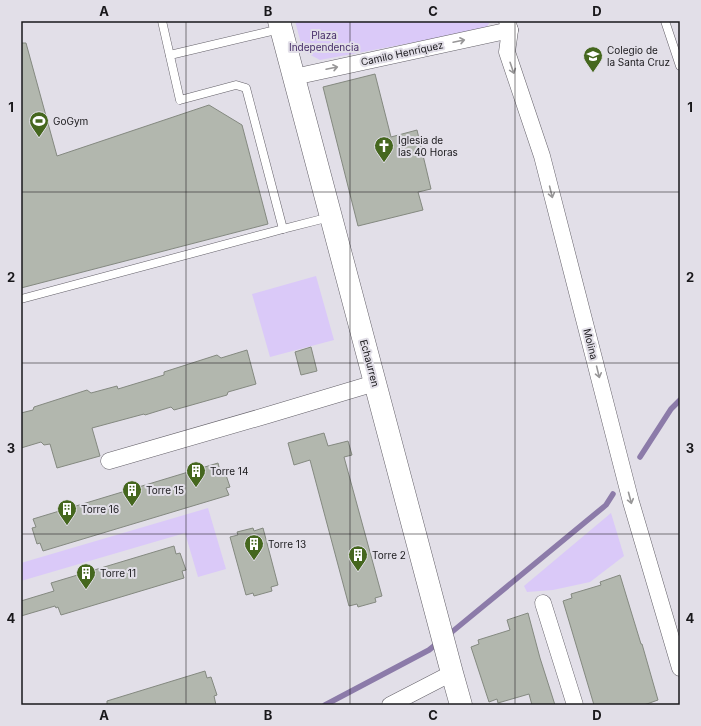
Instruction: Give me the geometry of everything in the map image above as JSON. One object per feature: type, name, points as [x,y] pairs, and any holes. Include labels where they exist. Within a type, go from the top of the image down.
[{"type":"street","name":"Echaurren","points":[[280,25],[461,705]]},
{"type":"street","name":"Camilo Henríquez","points":[[294,77],[508,26]]},
{"type":"street","name":"Molina","points":[[508,26],[507,52],[542,156],[631,502],[680,668]]},
{"type":"street","points":[[109,460],[375,383]]},
{"type":"street","points":[[543,602],[575,705]]},
{"type":"street","points":[[390,705],[452,673]]},
{"type":"lane","points":[[162,21],[180,100],[236,85],[246,88],[283,228]]},
{"type":"lane","points":[[665,21],[680,66]]},
{"type":"lane","points":[[170,55],[280,25]]},
{"type":"lane","points":[[21,299],[283,228],[331,217]]},
{"type":"green space","name":"Plaza Independencia","points":[[295,21],[491,21],[485,29],[320,60],[303,51]]},
{"type":"green space","points":[[316,276],[334,340],[270,357],[252,294]]},
{"type":"green space","points":[[208,508],[226,569],[198,577],[185,533],[21,581],[21,563]]},
{"type":"green space","points":[[611,513],[624,556],[590,582],[553,590],[527,592],[524,586]]},
{"type":"building","points":[[21,43],[26,43],[57,156],[209,105],[242,125],[268,224],[21,288]]},
{"type":"building","name":"Iglesia de las 40 Horas","points":[[375,74],[391,137],[417,130],[431,189],[418,192],[423,210],[358,226],[323,87]]},
{"type":"building","points":[[311,347],[317,371],[301,375],[295,352]]},
{"type":"building","points":[[247,350],[256,384],[228,392],[227,395],[174,410],[171,407],[92,428],[100,456],[57,468],[50,444],[44,445],[41,442],[21,448],[21,413],[33,410],[34,407],[87,390],[91,393],[117,386],[118,389],[164,375],[164,372],[217,355],[221,358]]},
{"type":"building","points":[[324,433],[328,446],[348,441],[352,455],[344,457],[382,596],[375,598],[376,602],[358,607],[357,604],[349,606],[310,460],[294,465],[288,443]]},
{"type":"building","points":[[218,463],[220,471],[224,469],[230,487],[226,488],[229,495],[43,551],[40,543],[37,544],[32,528],[36,527],[33,519]]},
{"type":"building","name":"Torre 13","points":[[253,528],[254,531],[263,528],[278,585],[271,587],[272,591],[254,596],[253,593],[246,595],[230,537],[238,535],[237,532]]},
{"type":"building","points":[[174,546],[176,554],[180,553],[186,570],[182,571],[184,578],[61,615],[58,607],[56,608],[55,606],[21,616],[21,601],[54,591],[51,583]]},
{"type":"building","points":[[620,575],[658,700],[644,705],[594,705],[563,601],[572,598],[571,594],[601,585],[600,582]]},
{"type":"building","points":[[528,613],[555,705],[532,705],[529,694],[498,703],[497,699],[489,702],[471,647],[479,644],[478,640],[510,630],[507,620]]},
{"type":"building","points":[[205,671],[207,678],[211,677],[217,695],[214,696],[216,705],[107,705],[107,701]]},
{"type":"waterway","points":[[640,457],[671,409],[680,400]]},
{"type":"waterway","points":[[447,636],[606,505],[613,494]]},
{"type":"waterway","points":[[325,705],[429,650],[439,642]]},
{"type":"place","name":"Colegio de la Santa Cruz","points":[[593,73]]},
{"type":"place","name":"GoGym","points":[[39,138]]},
{"type":"place","name":"Iglesia de las 40 Horas","points":[[384,163]]},
{"type":"place","name":"Torre 14","points":[[196,488]]},
{"type":"place","name":"Torre 15","points":[[132,507]]},
{"type":"place","name":"Torre 16","points":[[67,526]]},
{"type":"place","name":"Torre 13","points":[[254,561]]},
{"type":"place","name":"Torre 2","points":[[358,572]]},
{"type":"place","name":"Torre 11","points":[[86,590]]}]
